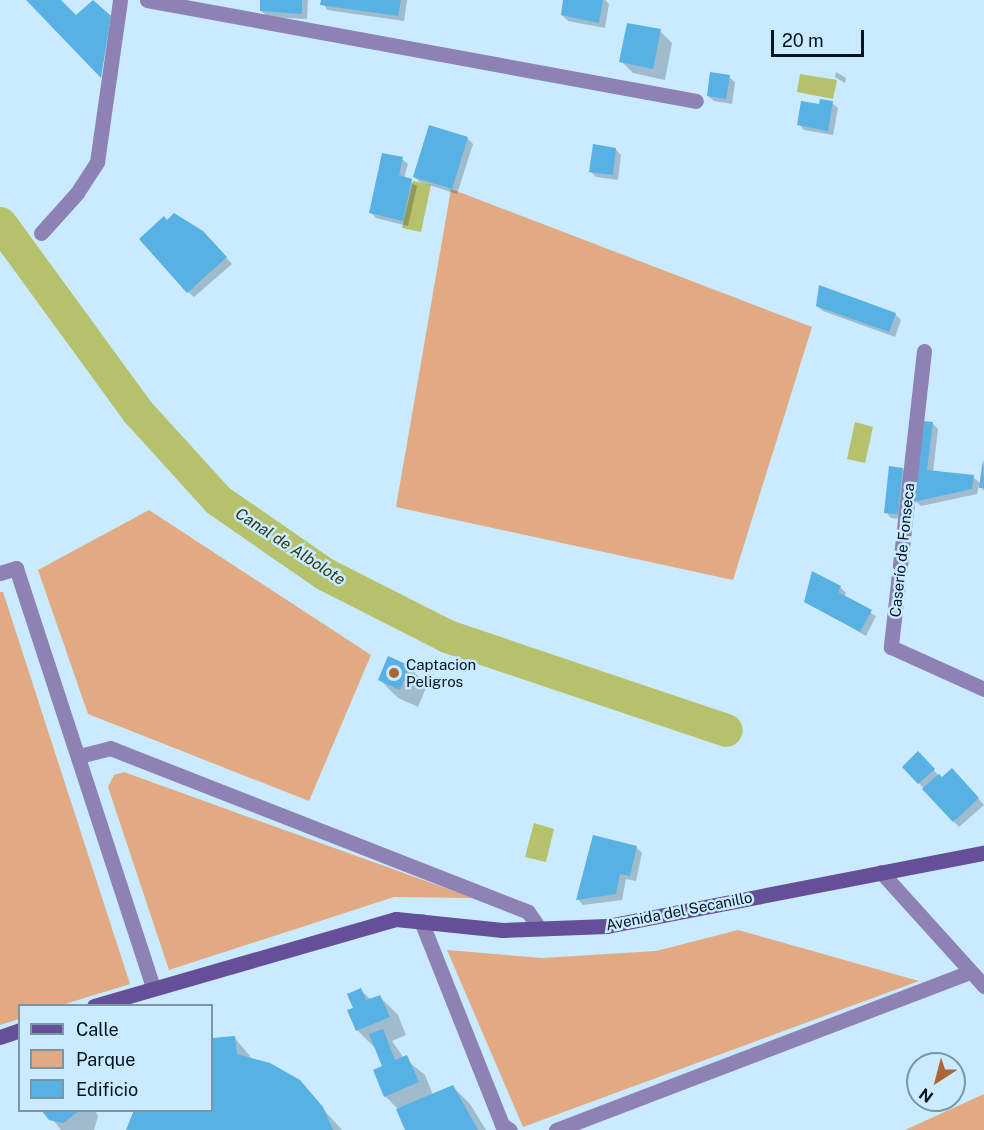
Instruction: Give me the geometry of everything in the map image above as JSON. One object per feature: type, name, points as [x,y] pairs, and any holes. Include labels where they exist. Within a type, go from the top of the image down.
[{"type":"street","points":[[41,233],[77,193],[97,162],[120,0]]},
{"type":"street","points":[[147,0],[696,101]]},
{"type":"street","name":"Caserío de Fonseca","points":[[924,351],[891,647],[984,689]]},
{"type":"street","points":[[0,573],[16,568],[153,986]]},
{"type":"street","points":[[79,756],[110,748],[528,912],[538,928]]},
{"type":"street","name":"Avenida del Secanillo","points":[[97,1004],[153,986],[385,921],[421,921],[501,930],[607,926],[984,853]]},
{"type":"street","points":[[881,872],[984,986]]},
{"type":"street","points":[[421,921],[502,1125],[510,1130]]},
{"type":"street","points":[[556,1130],[970,972]]},
{"type":"street","points":[[0,1036],[18,1031]]},
{"type":"green space","points":[[451,189],[812,327],[733,580],[396,507]]},
{"type":"green space","points":[[149,510],[371,655],[309,801],[88,714],[38,570]]},
{"type":"green space","points":[[0,592],[3,592],[130,984],[65,1004],[18,1004],[18,1019],[0,1025]]},
{"type":"green space","points":[[124,772],[473,898],[394,897],[169,970],[108,787],[114,775]]},
{"type":"green space","points":[[738,930],[919,981],[523,1127],[447,950],[542,958],[656,951]]},
{"type":"green space","points":[[984,1094],[984,1130],[905,1130],[944,1112],[966,1112],[966,1102]]},
{"type":"shaded area","points":[[800,74],[837,80],[833,99],[797,92]]},
{"type":"shaded area","points":[[413,181],[431,185],[421,232],[402,228]]},
{"type":"shaded area","points":[[855,422],[873,427],[865,463],[847,459]]},
{"type":"shaded area","points":[[534,823],[554,829],[546,862],[525,857]]},
{"type":"building","points":[[26,0],[61,0],[76,15],[93,0],[111,16],[101,78]]},
{"type":"building","points":[[260,0],[302,0],[302,14],[260,11]]},
{"type":"building","points":[[321,0],[401,0],[398,16],[320,5]]},
{"type":"building","points":[[563,0],[603,0],[599,23],[561,15]]},
{"type":"building","points":[[627,23],[661,29],[653,69],[619,62]]},
{"type":"building","points":[[710,72],[730,75],[726,99],[707,96]]},
{"type":"building","points":[[820,99],[833,101],[828,131],[797,125],[801,101],[819,104]]},
{"type":"building","points":[[429,125],[468,137],[452,189],[413,177]]},
{"type":"building","points":[[593,144],[616,148],[613,175],[589,172]]},
{"type":"building","points":[[382,153],[403,157],[399,175],[412,179],[403,221],[369,213]]},
{"type":"building","points":[[174,213],[203,231],[227,257],[187,293],[139,239],[164,216],[167,220]]},
{"type":"building","points":[[819,285],[896,313],[889,332],[816,306]]},
{"type":"building","points":[[922,421],[933,422],[927,470],[974,475],[972,489],[913,502]]},
{"type":"building","points":[[983,459],[984,488],[979,488]]},
{"type":"building","points":[[889,466],[903,468],[898,514],[884,513]]},
{"type":"building","points":[[812,571],[841,586],[838,592],[872,610],[860,632],[804,602]]},
{"type":"building","name":"Captacion Peligros","points":[[388,656],[410,666],[400,690],[378,680]]},
{"type":"building","points":[[918,751],[935,769],[918,784],[902,767]]},
{"type":"building","points":[[952,768],[979,798],[953,822],[922,789],[939,774],[942,777]]},
{"type":"building","points":[[593,835],[637,846],[630,876],[620,874],[616,894],[576,900]]},
{"type":"building","points":[[361,988],[366,1000],[380,995],[390,1017],[356,1031],[347,1010],[353,1008],[347,994]]},
{"type":"building","points":[[383,1029],[395,1060],[407,1055],[419,1082],[384,1097],[373,1070],[382,1066],[369,1034]]},
{"type":"building","points":[[235,1036],[237,1054],[270,1063],[300,1080],[323,1107],[333,1130],[126,1130],[133,1112],[213,1112],[213,1038]]},
{"type":"building","points":[[453,1085],[478,1130],[405,1130],[396,1109]]},
{"type":"building","points":[[43,1112],[77,1112],[63,1123],[49,1120]]},
{"type":"waterway","name":"Canal de Albolote","points":[[0,223],[137,411],[218,500],[325,574],[447,636],[726,730]]},
{"type":"place","name":"Captacion Peligros","points":[[394,673]]}]
